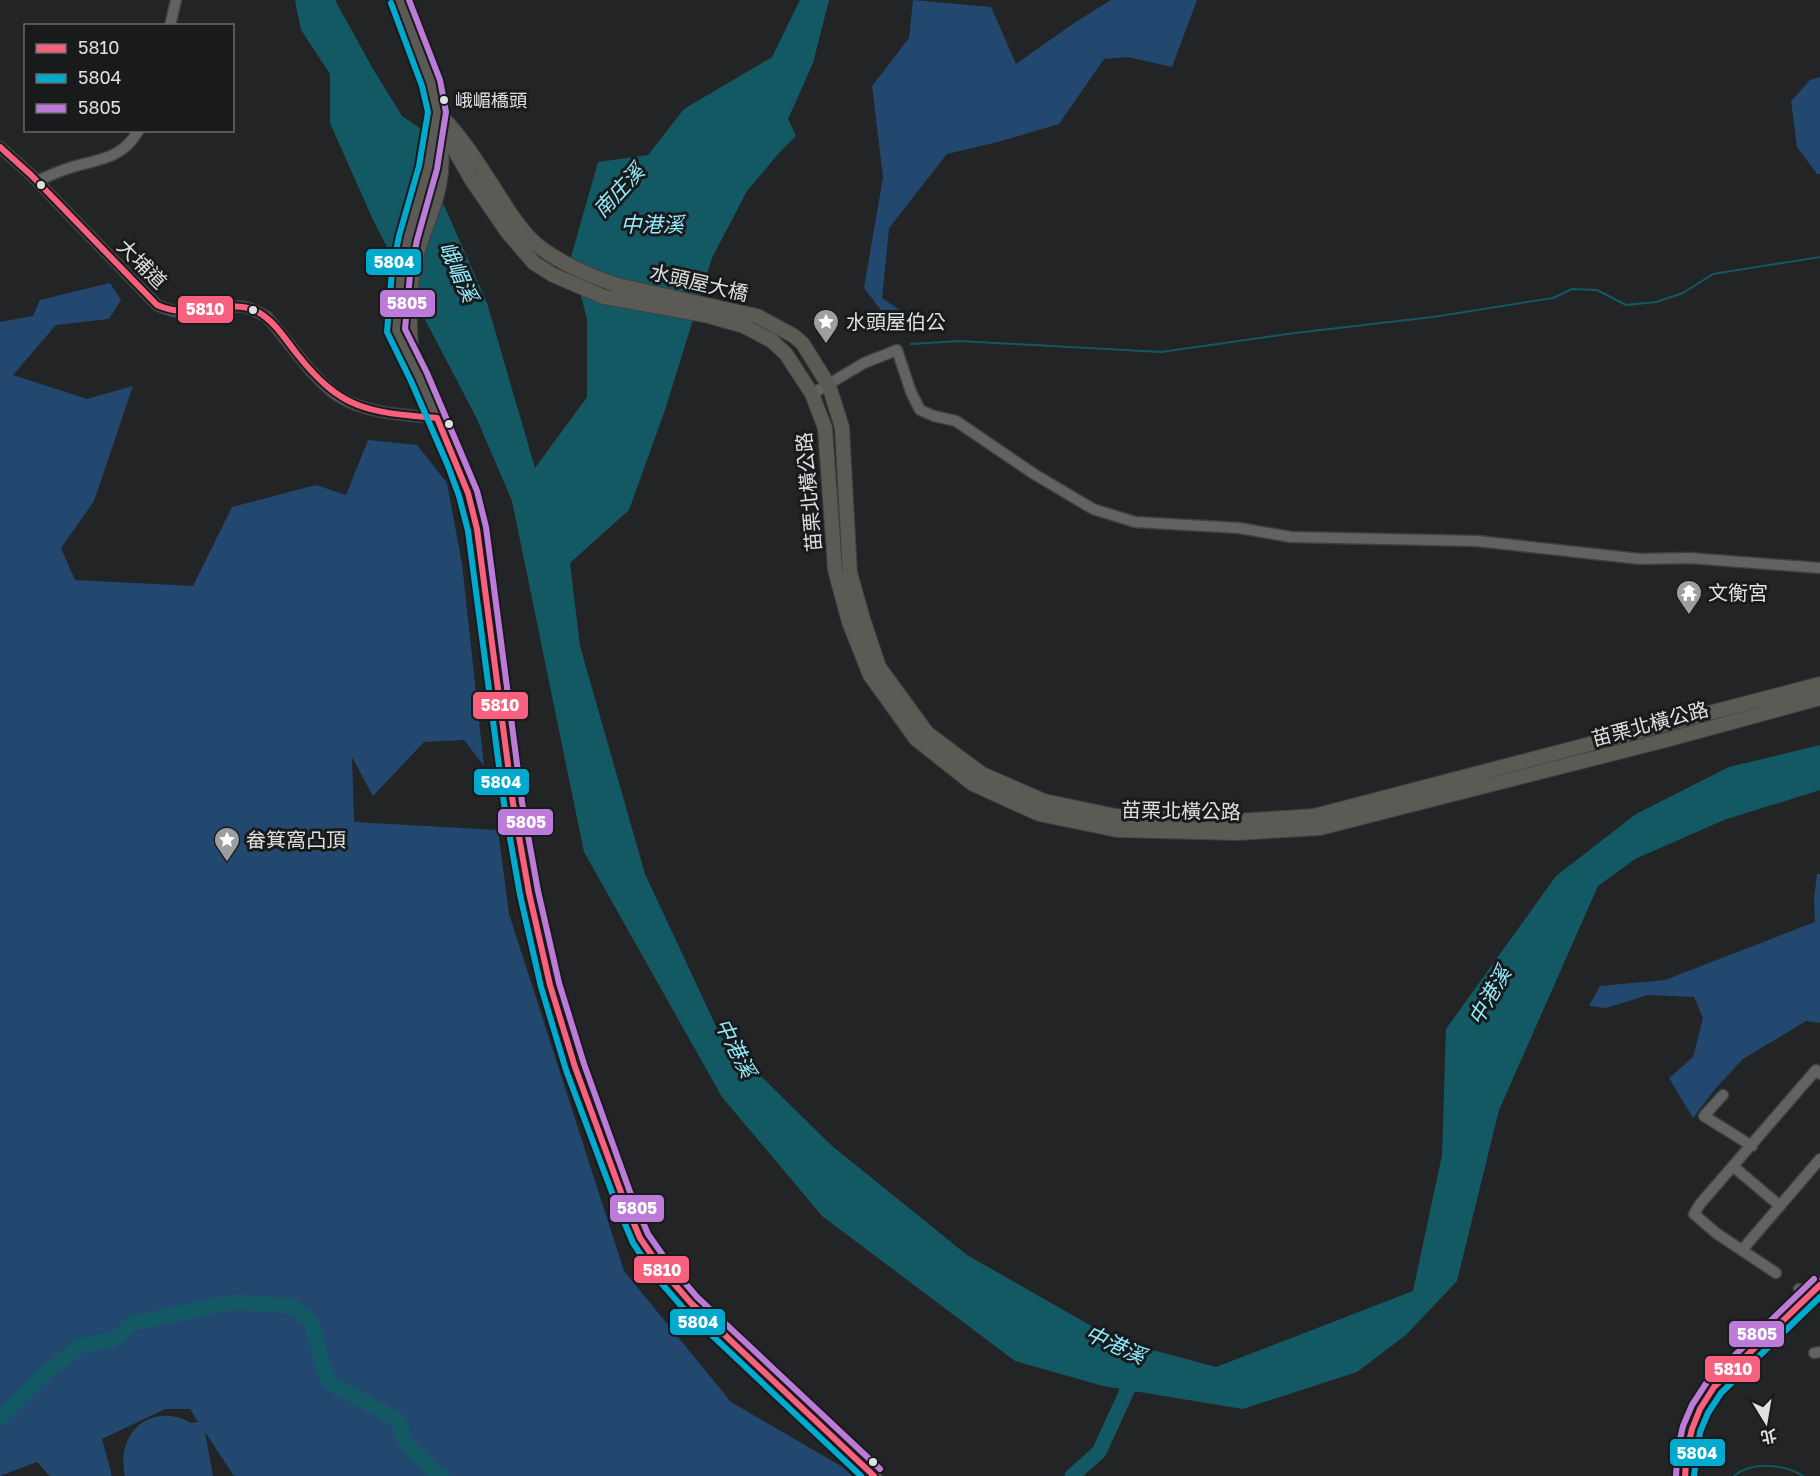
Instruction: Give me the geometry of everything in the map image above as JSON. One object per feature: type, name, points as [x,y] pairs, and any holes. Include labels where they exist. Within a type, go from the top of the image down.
[{"type":"main road","points":[[399,0],[431,83],[437,112],[441,172],[435,203],[418,248],[403,332]]},
{"type":"main road","points":[[437,112],[428,168],[408,238],[401,273],[398,294],[403,332],[412,366],[437,418],[468,493],[477,529],[513,803],[550,985],[575,1067],[640,1238],[662,1270],[691,1303],[874,1476]]},
{"type":"main road","points":[[437,112],[450,142],[471,179]]},
{"type":"main road","name":"水頭屋大橋","points":[[437,112],[458,133],[511,214],[540,248],[567,265],[616,285],[730,309],[770,322],[794,336],[802,344],[829,386]]},
{"type":"main road","points":[[441,172],[459,171],[471,179]]},
{"type":"main road","name":"水頭屋大橋","points":[[471,179],[508,233],[534,263],[553,275],[604,297],[705,315],[744,326],[762,334],[786,354],[812,394]]},
{"type":"main road","name":"苗栗北橫公路","points":[[829,386],[842,427],[850,573],[879,667],[927,733],[982,774],[1044,801],[1116,816],[1236,821],[1314,816],[1820,684]]},
{"type":"main road","name":"苗栗北橫公路","points":[[812,394],[825,428],[834,570],[849,622],[870,675],[916,739],[973,784],[1039,814],[1116,830],[1238,833],[1320,828],[1666,740],[1820,698]]},
{"type":"main road","points":[[1685,1476],[1687,1442],[1692,1426],[1701,1406],[1714,1387],[1804,1293],[1820,1285]]},
{"type":"street","points":[[170,24],[176,0]]},
{"type":"street","points":[[37,181],[72,167],[99,162],[117,154],[133,141],[138,132]]},
{"type":"street","name":"大埔道","points":[[0,147],[37,181],[157,305],[180,313],[229,307],[254,310],[267,317],[323,383],[338,396],[369,408],[401,415],[437,418]]},
{"type":"street","points":[[812,394],[829,386],[864,363],[897,350],[911,392],[920,410],[956,421],[1034,474],[1093,509],[1135,522],[1239,528],[1291,537],[1477,541],[1640,559],[1689,558],[1820,568]]},
{"type":"street","points":[[1776,1273],[1716,1233],[1694,1214],[1700,1204],[1818,1072]]},
{"type":"street","points":[[1723,1095],[1704,1116],[1752,1146]]},
{"type":"street","points":[[1742,1250],[1820,1159]]},
{"type":"street","points":[[1734,1167],[1780,1206]]},
{"type":"shaded area","points":[[913,0],[991,7],[1016,64],[1111,0],[1197,0],[1172,67],[1128,57],[1104,59],[1059,124],[947,154],[889,228],[882,298],[901,311],[893,326],[864,288],[883,177],[872,86],[909,38]]},
{"type":"shaded area","points":[[1820,77],[1820,174],[1817,174],[1797,147],[1791,101],[1810,80]]},
{"type":"shaded area","points":[[110,283],[121,300],[109,319],[56,325],[13,375],[87,399],[133,386],[94,501],[61,548],[75,580],[193,586],[232,507],[316,485],[346,495],[368,440],[417,445],[447,483],[462,564],[484,766],[464,740],[424,742],[373,796],[352,757],[354,822],[498,830],[509,914],[624,1271],[731,1402],[841,1466],[852,1476],[234,1476],[205,1432],[213,1476],[125,1476],[123,1460],[125,1446],[139,1425],[162,1416],[176,1417],[191,1423],[198,1422],[190,1409],[165,1409],[102,1439],[112,1476],[50,1476],[37,1462],[0,1476],[0,322],[33,316],[40,300]]},
{"type":"shaded area","points":[[1817,874],[1820,874],[1820,1023],[1806,1021],[1743,1059],[1716,1088],[1693,1118],[1669,1078],[1693,1057],[1703,1018],[1694,997],[1648,995],[1606,1008],[1589,1006],[1600,986],[1665,980],[1815,922],[1814,899]]},
{"type":"water","name":"中港溪","points":[[295,0],[335,0],[402,116],[424,131],[440,196],[487,303],[535,468],[587,397],[587,319],[571,257],[598,162],[648,155],[684,109],[772,57],[800,0],[829,0],[813,63],[788,119],[796,136],[747,191],[712,258],[666,407],[629,510],[570,563],[580,646],[645,874],[721,1037],[831,1145],[967,1255],[1116,1340],[1216,1367],[1413,1291],[1442,1155],[1446,1029],[1556,876],[1636,814],[1729,767],[1820,745],[1820,790],[1724,820],[1635,859],[1598,886],[1499,1110],[1457,1281],[1406,1335],[1357,1372],[1243,1409],[1103,1386],[1015,1361],[822,1216],[722,1097],[584,852],[512,501],[476,417],[374,222],[330,123],[330,74],[301,30]]},
{"type":"waterway","points":[[911,344],[959,341],[1161,352],[1433,317],[1553,298],[1572,289],[1597,290],[1626,305],[1656,302],[1683,293],[1713,274],[1820,257]]},
{"type":"waterway","points":[[0,1418],[41,1377],[80,1346],[115,1339],[133,1323],[234,1302],[292,1306],[311,1322],[328,1382],[398,1420],[405,1443],[442,1476]]},
{"type":"waterway","points":[[1072,1476],[1099,1452],[1132,1380]]},
{"type":"waterway","points":[[1734,1476],[1741,1471],[1759,1466],[1787,1469],[1803,1476]]},
{"type":"transit line","name":"5805","points":[[409,0],[440,80],[446,112],[437,169],[417,240],[410,275],[405,329],[427,373],[477,491],[486,527],[522,802],[538,891],[559,983],[584,1064],[630,1192],[648,1234],[669,1264],[697,1297],[880,1469]]},
{"type":"transit line","name":"5804","points":[[391,3],[422,86],[428,112],[419,166],[399,236],[392,271],[387,332],[448,466],[468,531],[504,804],[520,895],[541,987],[566,1070],[633,1243],[655,1276],[684,1309],[861,1476]]},
{"type":"transit line","name":"5810","points":[[0,147],[31,175],[157,305],[171,310],[184,311],[234,307],[245,307],[256,311],[274,325],[313,373],[343,398],[374,410],[437,418]]},
{"type":"transit line","name":"5810","points":[[437,418],[468,493],[477,529],[513,803],[529,893],[550,985],[575,1067],[622,1195],[640,1238],[662,1270],[691,1303],[874,1476]]},
{"type":"transit line","name":"5805","points":[[1676,1475],[1678,1448],[1683,1426],[1692,1405],[1707,1382],[1814,1279]]},
{"type":"transit line","name":"5810","points":[[1685,1476],[1687,1450],[1692,1429],[1700,1409],[1714,1387],[1820,1285]]},
{"type":"transit line","name":"5804","points":[[1694,1476],[1700,1432],[1708,1413],[1721,1393],[1820,1297]]},
{"type":"place","name":"峨嵋橋頭","points":[[444,100]]},
{"type":"place","name":"水頭屋伯公","points":[[826,345]]},
{"type":"place","name":"文衡宮","points":[[1689,616]]},
{"type":"place","name":"畚箕窩凸頂","points":[[227,863]]},
{"type":"water label","name":"南庄溪","points":[[619,191]]},
{"type":"water label","name":"峨嵋溪","points":[[458,272]]}]
